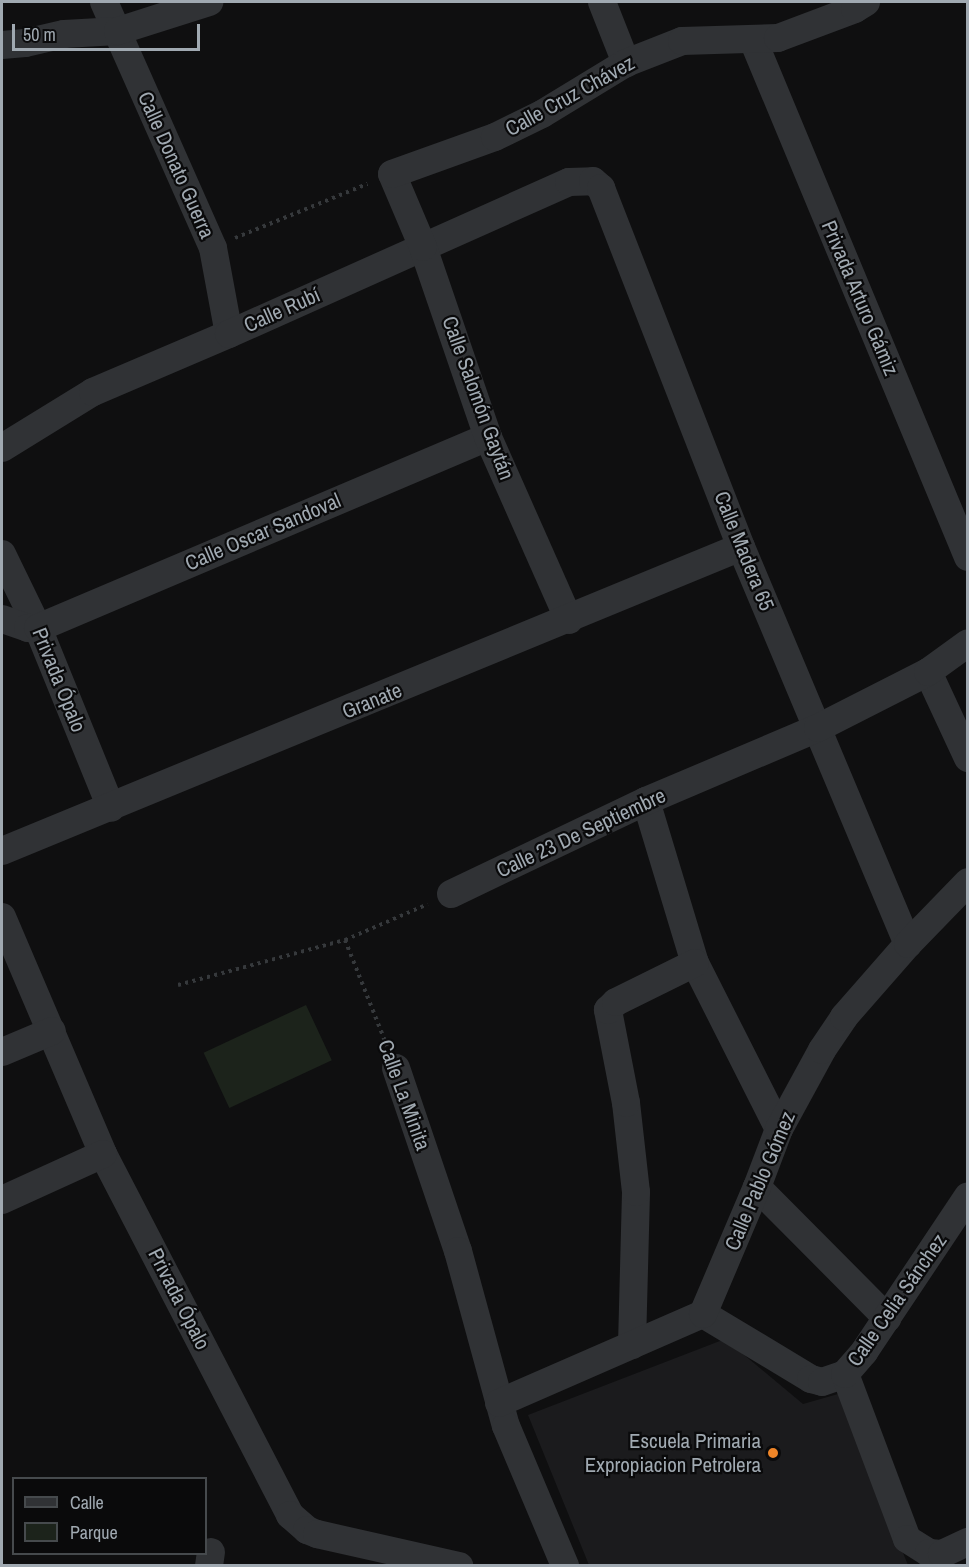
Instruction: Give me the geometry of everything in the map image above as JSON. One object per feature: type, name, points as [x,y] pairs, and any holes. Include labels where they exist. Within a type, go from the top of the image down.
[{"type":"street","name":"Calle Donato Guerra","points":[[104,2],[213,248],[229,334]]},
{"type":"street","points":[[2,45],[25,44],[64,34],[118,31],[209,2]]},
{"type":"street","points":[[602,2],[626,63]]},
{"type":"street","name":"Calle Cruz Chávez","points":[[392,174],[495,137],[542,114],[626,63],[682,41],[778,38],[855,9],[866,2]]},
{"type":"street","name":"Privada Arturo Gámiz","points":[[753,40],[968,557]]},
{"type":"street","name":"Calle Salomón Gaytán","points":[[392,174],[423,247],[488,437],[569,620]]},
{"type":"street","name":"Calle Madera 65","points":[[568,182],[584,180],[593,182],[601,188],[741,547],[908,944]]},
{"type":"street","name":"Calle Rubí","points":[[2,448],[93,392],[229,334],[568,182]]},
{"type":"street","name":"Calle Oscar Sandoval","points":[[38,628],[488,437]]},
{"type":"street","name":"Granate","points":[[2,851],[569,620],[741,547]]},
{"type":"street","name":"Privada Ópalo","points":[[2,554],[38,628],[111,808]]},
{"type":"street","points":[[2,619],[28,628],[38,628]]},
{"type":"street","name":"Calle 23 De Septiembre","points":[[451,894],[646,801],[818,728],[928,672],[968,643]]},
{"type":"street","points":[[928,672],[968,758]]},
{"type":"street","points":[[646,801],[695,963],[779,1129]]},
{"type":"street","name":"Calle Pablo Gómez","points":[[703,1314],[779,1129],[822,1050],[844,1017],[908,944],[968,882]]},
{"type":"street","name":"Privada Ópalo","points":[[2,917],[103,1154],[290,1515],[307,1530],[317,1534],[459,1566]]},
{"type":"street","points":[[632,1345],[636,1192],[626,1103],[608,1010],[616,1002],[695,963]]},
{"type":"street","points":[[2,1052],[52,1031]]},
{"type":"street","name":"Calle La Minita","points":[[396,1068],[458,1251],[499,1403]]},
{"type":"street","points":[[2,1200],[103,1154]]},
{"type":"street","points":[[757,1187],[887,1318]]},
{"type":"street","name":"Calle Celia Sánchez","points":[[845,1374],[887,1318],[968,1196]]},
{"type":"street","points":[[565,1566],[499,1403],[703,1314],[811,1379],[822,1382],[845,1374],[907,1539],[928,1553],[942,1554],[968,1542]]},
{"type":"path","points":[[213,248],[392,174]]},
{"type":"path","points":[[178,985],[345,940],[451,894]]},
{"type":"path","name":"Calle La Minita","points":[[345,940],[396,1068]]},
{"type":"shaded area","name":"Escuela Primaria Expropiacion Petrolera","points":[[725,1339],[803,1404],[838,1394],[908,1565],[589,1565],[528,1415]]},
{"type":"green space","points":[[306,1005],[332,1060],[229,1108],[204,1053]]},
{"type":"place","name":"Escuela Primaria Expropiacion Petrolera","points":[[773,1453]]}]
